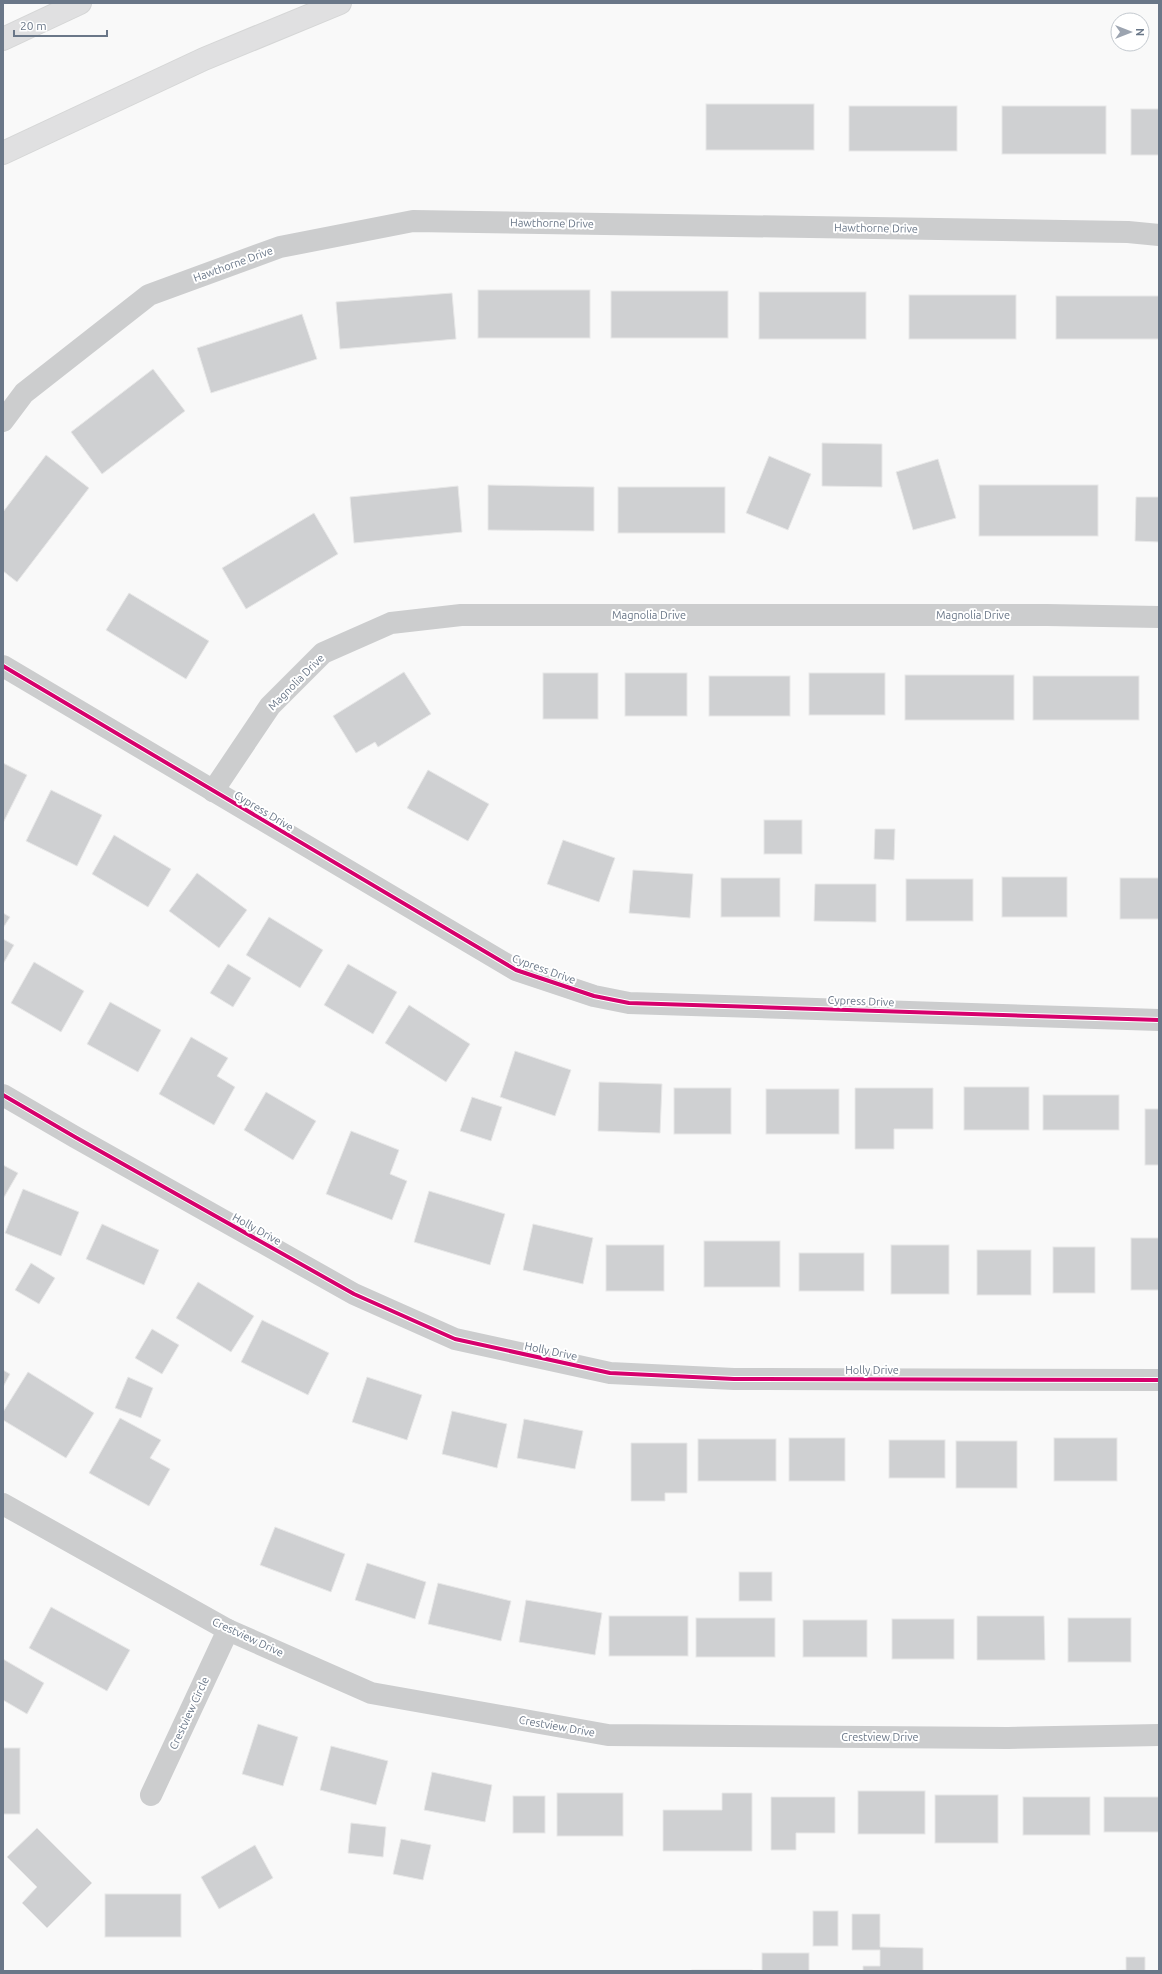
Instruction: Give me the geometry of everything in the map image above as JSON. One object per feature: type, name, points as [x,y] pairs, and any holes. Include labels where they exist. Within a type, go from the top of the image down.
[{"type":"highway","points":[[3,39],[80,3]]},
{"type":"highway","points":[[3,154],[204,59],[340,3]]},
{"type":"street","name":"Hawthorne Drive","points":[[3,421],[24,393],[149,295],[280,247],[414,221],[1128,232],[1159,235]]},
{"type":"street","name":"Magnolia Drive","points":[[213,791],[270,706],[323,653],[391,623],[461,615],[1047,615],[1159,617]]},
{"type":"street","name":"Cypress Drive","points":[[3,666],[516,970],[594,996],[629,1003],[1159,1020]]},
{"type":"street","name":"Holly Drive","points":[[3,1095],[76,1138],[354,1294],[454,1339],[610,1373],[734,1378],[1159,1380]]},
{"type":"street","name":"Crestview Drive","points":[[3,1504],[228,1630],[371,1693],[608,1735],[1008,1738],[1159,1735]]},
{"type":"street","name":"Crestview Circle","points":[[151,1796],[228,1630]]},
{"type":"building","points":[[706,104],[814,104],[814,150],[706,150]]},
{"type":"building","points":[[849,106],[957,106],[957,151],[849,151]]},
{"type":"building","points":[[1002,106],[1106,106],[1106,154],[1002,154]]},
{"type":"building","points":[[1131,109],[1159,109],[1159,155],[1131,155]]},
{"type":"building","points":[[478,290],[590,290],[590,338],[478,338]]},
{"type":"building","points":[[611,291],[728,291],[728,338],[611,338]]},
{"type":"building","points":[[759,292],[866,292],[866,339],[759,339]]},
{"type":"building","points":[[452,293],[456,339],[340,349],[336,302]]},
{"type":"building","points":[[909,295],[1016,295],[1016,339],[909,339]]},
{"type":"building","points":[[1056,296],[1159,296],[1159,339],[1056,339]]},
{"type":"building","points":[[302,314],[317,359],[211,393],[197,348]]},
{"type":"building","points":[[153,369],[185,411],[102,474],[71,432]]},
{"type":"building","points":[[822,443],[882,444],[882,487],[822,486]]},
{"type":"building","points":[[46,455],[89,488],[17,582],[3,571],[3,512]]},
{"type":"building","points":[[769,456],[811,474],[788,530],[746,513]]},
{"type":"building","points":[[938,459],[956,518],[913,530],[896,472]]},
{"type":"building","points":[[488,485],[594,487],[594,531],[488,530]]},
{"type":"building","points":[[979,485],[1098,485],[1098,536],[979,536]]},
{"type":"building","points":[[458,486],[462,532],[354,543],[350,497]]},
{"type":"building","points":[[618,487],[725,487],[725,533],[618,533]]},
{"type":"building","points":[[1136,497],[1159,497],[1159,542],[1135,541]]},
{"type":"building","points":[[314,513],[338,554],[246,609],[222,568]]},
{"type":"building","points":[[129,593],[209,641],[186,679],[106,630]]},
{"type":"building","points":[[404,672],[431,714],[378,747],[375,742],[356,753],[333,716]]},
{"type":"building","points":[[543,673],[598,673],[598,719],[543,719]]},
{"type":"building","points":[[625,673],[687,673],[687,716],[625,716]]},
{"type":"building","points":[[809,673],[885,673],[885,715],[809,715]]},
{"type":"building","points":[[905,675],[1014,675],[1014,720],[905,720]]},
{"type":"building","points":[[709,676],[790,676],[790,716],[709,716]]},
{"type":"building","points":[[1033,676],[1139,676],[1139,720],[1033,720]]},
{"type":"building","points":[[3,763],[27,775],[3,823]]},
{"type":"building","points":[[428,770],[489,804],[468,841],[407,808]]},
{"type":"building","points":[[51,790],[102,815],[77,866],[26,841]]},
{"type":"building","points":[[764,820],[802,820],[802,854],[764,854]]},
{"type":"building","points":[[875,829],[895,829],[894,860],[874,859]]},
{"type":"building","points":[[114,835],[171,869],[148,907],[92,874]]},
{"type":"building","points":[[563,840],[615,858],[599,902],[547,884]]},
{"type":"building","points":[[633,870],[693,874],[690,918],[629,913]]},
{"type":"building","points":[[197,873],[247,910],[219,948],[169,911]]},
{"type":"building","points":[[1002,877],[1067,877],[1067,917],[1002,917]]},
{"type":"building","points":[[721,878],[780,878],[780,917],[721,917]]},
{"type":"building","points":[[1120,878],[1159,878],[1159,919],[1120,919]]},
{"type":"building","points":[[906,879],[973,879],[973,921],[906,921]]},
{"type":"building","points":[[815,884],[876,884],[876,922],[814,921]]},
{"type":"building","points":[[3,913],[10,917],[3,928]]},
{"type":"building","points":[[269,917],[323,950],[300,988],[246,955]]},
{"type":"building","points":[[3,939],[14,945],[3,964]]},
{"type":"building","points":[[34,962],[84,991],[61,1032],[11,1003]]},
{"type":"building","points":[[228,964],[251,978],[233,1007],[210,993]]},
{"type":"building","points":[[348,964],[397,992],[373,1034],[324,1005]]},
{"type":"building","points":[[110,1002],[161,1030],[138,1072],[87,1044]]},
{"type":"building","points":[[409,1005],[470,1044],[446,1082],[385,1043]]},
{"type":"building","points":[[191,1037],[228,1058],[217,1076],[235,1087],[214,1125],[159,1094]]},
{"type":"building","points":[[515,1051],[571,1070],[555,1116],[500,1097]]},
{"type":"building","points":[[599,1082],[662,1084],[660,1133],[598,1131]]},
{"type":"building","points":[[964,1087],[1029,1087],[1029,1130],[964,1130]]},
{"type":"building","points":[[674,1088],[731,1088],[731,1134],[674,1134]]},
{"type":"building","points":[[855,1088],[933,1088],[933,1129],[894,1129],[894,1149],[855,1149]]},
{"type":"building","points":[[766,1089],[839,1089],[839,1134],[766,1134]]},
{"type":"building","points":[[266,1092],[316,1121],[293,1160],[244,1130]]},
{"type":"building","points":[[1043,1095],[1119,1095],[1119,1130],[1043,1130]]},
{"type":"building","points":[[472,1097],[502,1107],[491,1141],[460,1131]]},
{"type":"building","points":[[1145,1109],[1159,1109],[1159,1165],[1145,1165]]},
{"type":"building","points":[[351,1131],[399,1150],[390,1174],[407,1181],[392,1220],[326,1194]]},
{"type":"building","points":[[3,1165],[18,1173],[3,1199]]},
{"type":"building","points":[[23,1189],[79,1212],[61,1256],[5,1233]]},
{"type":"building","points":[[429,1191],[505,1214],[490,1265],[414,1242]]},
{"type":"building","points":[[102,1224],[159,1250],[144,1285],[86,1259]]},
{"type":"building","points":[[533,1224],[593,1238],[583,1284],[523,1270]]},
{"type":"building","points":[[1131,1238],[1159,1238],[1159,1290],[1131,1290]]},
{"type":"building","points":[[704,1241],[780,1241],[780,1287],[704,1287]]},
{"type":"building","points":[[606,1245],[664,1245],[664,1291],[606,1291]]},
{"type":"building","points":[[891,1245],[949,1245],[949,1294],[891,1294]]},
{"type":"building","points":[[1053,1247],[1095,1247],[1095,1293],[1053,1293]]},
{"type":"building","points":[[977,1250],[1031,1250],[1031,1295],[977,1295]]},
{"type":"building","points":[[799,1253],[864,1253],[864,1291],[799,1291]]},
{"type":"building","points":[[31,1263],[55,1278],[39,1304],[15,1290]]},
{"type":"building","points":[[198,1282],[254,1316],[231,1352],[176,1318]]},
{"type":"building","points":[[262,1320],[329,1353],[308,1395],[241,1362]]},
{"type":"building","points":[[152,1329],[179,1345],[162,1374],[135,1358]]},
{"type":"building","points":[[3,1370],[10,1374],[3,1387]]},
{"type":"building","points":[[28,1372],[94,1413],[66,1458],[3,1420],[3,1412]]},
{"type":"building","points":[[128,1377],[153,1388],[141,1418],[115,1408]]},
{"type":"building","points":[[367,1377],[422,1395],[407,1440],[352,1422]]},
{"type":"building","points":[[452,1411],[507,1424],[497,1468],[442,1454]]},
{"type":"building","points":[[120,1418],[161,1440],[150,1458],[170,1469],[149,1506],[89,1473]]},
{"type":"building","points":[[524,1419],[583,1431],[575,1469],[517,1458]]},
{"type":"building","points":[[789,1438],[845,1438],[845,1481],[789,1481]]},
{"type":"building","points":[[1054,1438],[1117,1438],[1117,1481],[1054,1481]]},
{"type":"building","points":[[698,1439],[776,1439],[776,1481],[698,1481]]},
{"type":"building","points":[[889,1440],[945,1440],[945,1478],[889,1478]]},
{"type":"building","points":[[956,1441],[1017,1441],[1017,1488],[956,1488]]},
{"type":"building","points":[[631,1443],[687,1443],[687,1493],[665,1493],[665,1501],[631,1501]]},
{"type":"building","points":[[275,1527],[345,1554],[331,1592],[260,1565]]},
{"type":"building","points":[[367,1563],[426,1582],[415,1619],[355,1600]]},
{"type":"building","points":[[739,1572],[772,1572],[772,1601],[739,1601]]},
{"type":"building","points":[[438,1583],[511,1601],[501,1641],[428,1624]]},
{"type":"building","points":[[526,1600],[602,1613],[595,1655],[519,1642]]},
{"type":"building","points":[[51,1607],[130,1650],[107,1691],[29,1648]]},
{"type":"building","points":[[609,1616],[688,1616],[688,1656],[609,1656]]},
{"type":"building","points":[[977,1616],[1044,1616],[1045,1660],[977,1660]]},
{"type":"building","points":[[696,1618],[775,1618],[775,1657],[696,1657]]},
{"type":"building","points":[[1068,1618],[1131,1618],[1131,1662],[1068,1662]]},
{"type":"building","points":[[892,1619],[954,1619],[954,1659],[892,1659]]},
{"type":"building","points":[[803,1620],[867,1620],[867,1657],[803,1657]]},
{"type":"building","points":[[3,1659],[44,1683],[27,1714],[3,1700]]},
{"type":"building","points":[[258,1724],[298,1737],[283,1786],[242,1774]]},
{"type":"building","points":[[331,1746],[388,1761],[376,1805],[320,1790]]},
{"type":"building","points":[[3,1748],[20,1748],[20,1814],[3,1814]]},
{"type":"building","points":[[432,1772],[492,1785],[485,1822],[424,1810]]},
{"type":"building","points":[[858,1791],[925,1791],[925,1834],[858,1834]]},
{"type":"building","points":[[557,1793],[623,1793],[623,1836],[557,1836]]},
{"type":"building","points":[[722,1793],[752,1793],[752,1851],[663,1851],[663,1810],[722,1810]]},
{"type":"building","points":[[935,1795],[998,1795],[998,1843],[935,1843]]},
{"type":"building","points":[[513,1796],[545,1796],[545,1833],[513,1833]]},
{"type":"building","points":[[771,1797],[835,1797],[835,1833],[796,1833],[796,1850],[771,1850]]},
{"type":"building","points":[[1023,1797],[1090,1797],[1090,1835],[1023,1835]]},
{"type":"building","points":[[1104,1797],[1159,1797],[1159,1832],[1104,1832]]},
{"type":"building","points":[[351,1823],[386,1827],[383,1857],[348,1853]]},
{"type":"building","points":[[37,1828],[92,1883],[47,1928],[22,1903],[37,1887],[7,1857]]},
{"type":"building","points":[[401,1839],[431,1845],[423,1880],[393,1874]]},
{"type":"building","points":[[255,1845],[273,1878],[219,1909],[201,1877]]},
{"type":"building","points":[[105,1894],[181,1894],[181,1937],[105,1937]]},
{"type":"building","points":[[813,1911],[838,1911],[838,1946],[813,1946]]},
{"type":"building","points":[[852,1914],[880,1914],[880,1947],[923,1948],[923,1971],[863,1971],[863,1966],[880,1966],[880,1950],[852,1950]]},
{"type":"building","points":[[762,1953],[809,1953],[809,1971],[762,1971]]},
{"type":"building","points":[[1126,1957],[1145,1957],[1145,1971],[1110,1971],[1126,1970]]},
{"type":"building","points":[[752,1970],[752,1971],[692,1971]]},
{"type":"cycle path","points":[[3,666],[516,970],[594,996],[629,1003],[1159,1020]]},
{"type":"cycle path","points":[[3,1095],[354,1294],[455,1339],[610,1373],[734,1379],[1159,1380]]}]
